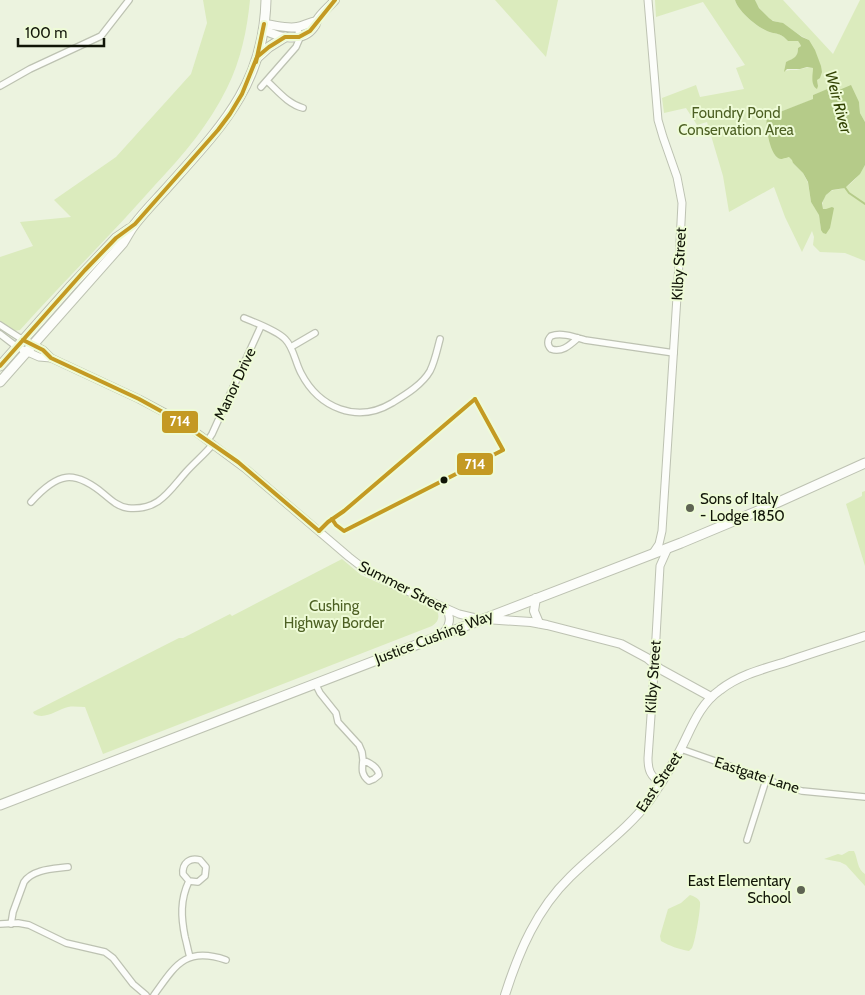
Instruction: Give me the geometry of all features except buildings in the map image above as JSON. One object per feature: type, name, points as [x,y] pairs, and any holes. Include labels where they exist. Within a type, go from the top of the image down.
[{"type":"main road","points":[[0,382],[122,243],[135,224],[224,122],[242,94],[257,57],[264,27],[266,0]]},
{"type":"main road","points":[[257,57],[269,47],[285,38],[299,36],[312,29],[316,21],[335,0]]},
{"type":"main road","points":[[264,27],[298,27],[316,21]]},
{"type":"main road","points":[[264,27],[285,38]]},
{"type":"main road","points":[[0,366],[116,238],[135,224]]},
{"type":"main road","name":"Justice Cushing Way","points":[[0,805],[671,546],[765,508],[865,463]]},
{"type":"main road","points":[[536,598],[534,611],[539,623]]},
{"type":"main road","name":"Summer Street","points":[[480,619],[539,623],[622,644],[647,658],[660,670],[711,697]]},
{"type":"main road","name":"East Street","points":[[505,995],[524,943],[541,912],[574,872],[629,824],[649,801],[681,750],[698,714],[711,697],[726,685],[746,675],[865,636]]},
{"type":"street","points":[[0,86],[30,69],[101,36],[129,0]]},
{"type":"street","name":"Kilby Street","points":[[648,0],[658,120],[662,137],[676,172],[681,199],[674,353],[662,531],[659,544],[650,554]]},
{"type":"street","points":[[261,87],[296,47],[299,40],[298,27]]},
{"type":"street","points":[[266,81],[295,106],[303,108]]},
{"type":"street","points":[[244,318],[281,335],[291,347],[300,372],[314,391],[327,402],[338,408],[362,413],[388,406],[420,384],[432,366],[440,339]]},
{"type":"street","points":[[0,325],[20,343]]},
{"type":"street","name":"Manor Drive","points":[[31,502],[43,489],[53,482],[61,479],[75,478],[91,483],[115,503],[123,507],[146,506],[160,501],[203,456],[261,326]]},
{"type":"street","points":[[291,347],[315,333]]},
{"type":"street","points":[[0,334],[20,343]]},
{"type":"street","points":[[578,338],[567,347],[559,350],[551,349],[548,344],[550,338],[556,334],[674,353]]},
{"type":"street","name":"Summer Street","points":[[20,343],[29,349],[42,350],[51,358],[155,407],[179,421],[256,477],[360,566],[380,578],[446,609],[480,619]]},
{"type":"street","points":[[662,531],[671,546]]},
{"type":"street","name":"Kilby Street","points":[[661,783],[651,775],[648,761],[660,566],[671,546]]},
{"type":"street","points":[[650,554],[660,566]]},
{"type":"street","points":[[442,634],[450,621],[446,609]]},
{"type":"street","points":[[315,683],[320,693],[336,713],[338,722],[358,742],[363,760]]},
{"type":"street","name":"Eastgate Lane","points":[[681,750],[802,791],[865,797]]},
{"type":"street","points":[[747,840],[766,780]]},
{"type":"street","points":[[191,860],[200,860],[206,867],[205,876],[198,882],[189,881],[183,874],[184,865],[191,860]]},
{"type":"street","points":[[11,924],[13,912],[27,878],[37,873],[68,867]]},
{"type":"street","points":[[189,881],[183,896],[182,911],[190,957]]},
{"type":"street","points":[[0,924],[29,925],[66,943],[105,952],[113,958],[130,981],[146,995]]},
{"type":"street","points":[[154,995],[177,965],[190,957],[207,955],[226,960]]},
{"type":"green space","points":[[203,0],[250,0],[240,56],[220,102],[195,139],[122,222],[20,330],[14,331],[0,321],[0,257],[33,246],[20,222],[71,217],[54,200],[116,157],[191,74],[207,23]]},
{"type":"green space","points":[[495,0],[558,0],[546,57]]},
{"type":"green space","name":"Foundry Pond Conservation Area","points":[[655,0],[735,0],[748,18],[758,26],[780,35],[788,41],[798,41],[801,46],[798,48],[795,57],[786,62],[785,71],[813,68],[813,74],[818,86],[809,40],[784,24],[768,17],[755,0],[783,0],[833,54],[860,0],[865,0],[865,122],[860,113],[859,102],[839,90],[837,86],[813,95],[814,99],[767,117],[793,163],[803,173],[808,183],[811,202],[819,214],[821,230],[826,209],[823,209],[825,197],[831,191],[849,185],[865,165],[865,261],[845,253],[820,252],[813,245],[814,237],[812,231],[802,252],[785,217],[774,187],[729,212],[723,176],[707,122],[697,125],[686,108],[664,113],[662,98],[696,85],[700,97],[744,89],[736,68],[745,65],[703,2],[656,17]]},
{"type":"green space","points":[[865,491],[865,566],[846,504],[862,496],[862,492]]},
{"type":"green space","name":"Cushing Highway Border","points":[[342,559],[361,575],[435,608],[438,613],[437,622],[432,626],[103,754],[85,707],[68,707],[42,716],[38,716],[33,712],[179,638],[183,638],[230,614],[232,616]]},
{"type":"green space","points":[[849,851],[854,851],[859,867],[865,874],[865,886],[846,865],[824,859],[838,854],[842,855]]},
{"type":"green space","points":[[690,895],[698,899],[700,905],[695,939],[689,951],[664,943],[661,941],[660,936],[668,909],[681,903]]},
{"type":"water","points":[[735,0],[755,0],[759,8],[773,21],[783,23],[809,40],[815,50],[822,72],[817,80],[817,89],[813,82],[813,68],[787,69],[784,72],[786,62],[795,57],[798,48],[801,46],[798,41],[788,41],[780,35],[758,26],[748,18]]},
{"type":"water","points":[[837,85],[839,90],[851,85],[859,102],[860,113],[865,122],[865,165],[860,174],[845,188],[832,190],[826,195],[822,203],[823,209],[834,208],[830,228],[826,234],[821,230],[819,215],[811,202],[808,182],[803,173],[789,157],[781,159],[774,153],[769,141],[767,117],[813,99],[813,95]]},
{"type":"waterway","name":"Weir River","points":[[844,186],[849,193],[865,204]]},
{"type":"transit line","name":"714","points":[[0,366],[85,270],[116,238],[135,224],[218,130],[242,94],[257,57],[285,37],[299,37],[310,31],[335,0]]},
{"type":"transit line","name":"714","points":[[256,62],[264,24]]},
{"type":"transit line","name":"714","points":[[23,340],[43,350],[51,358],[139,399],[179,421],[238,462],[319,531]]},
{"type":"transit line","name":"714","points":[[332,519],[344,531],[503,450],[475,399]]},
{"type":"transit line","name":"714","points":[[319,531],[475,399]]},
{"type":"place","name":"Sons of Italy - Lodge 1850","points":[[690,508]]},
{"type":"place","name":"East Elementary School","points":[[801,890]]}]
